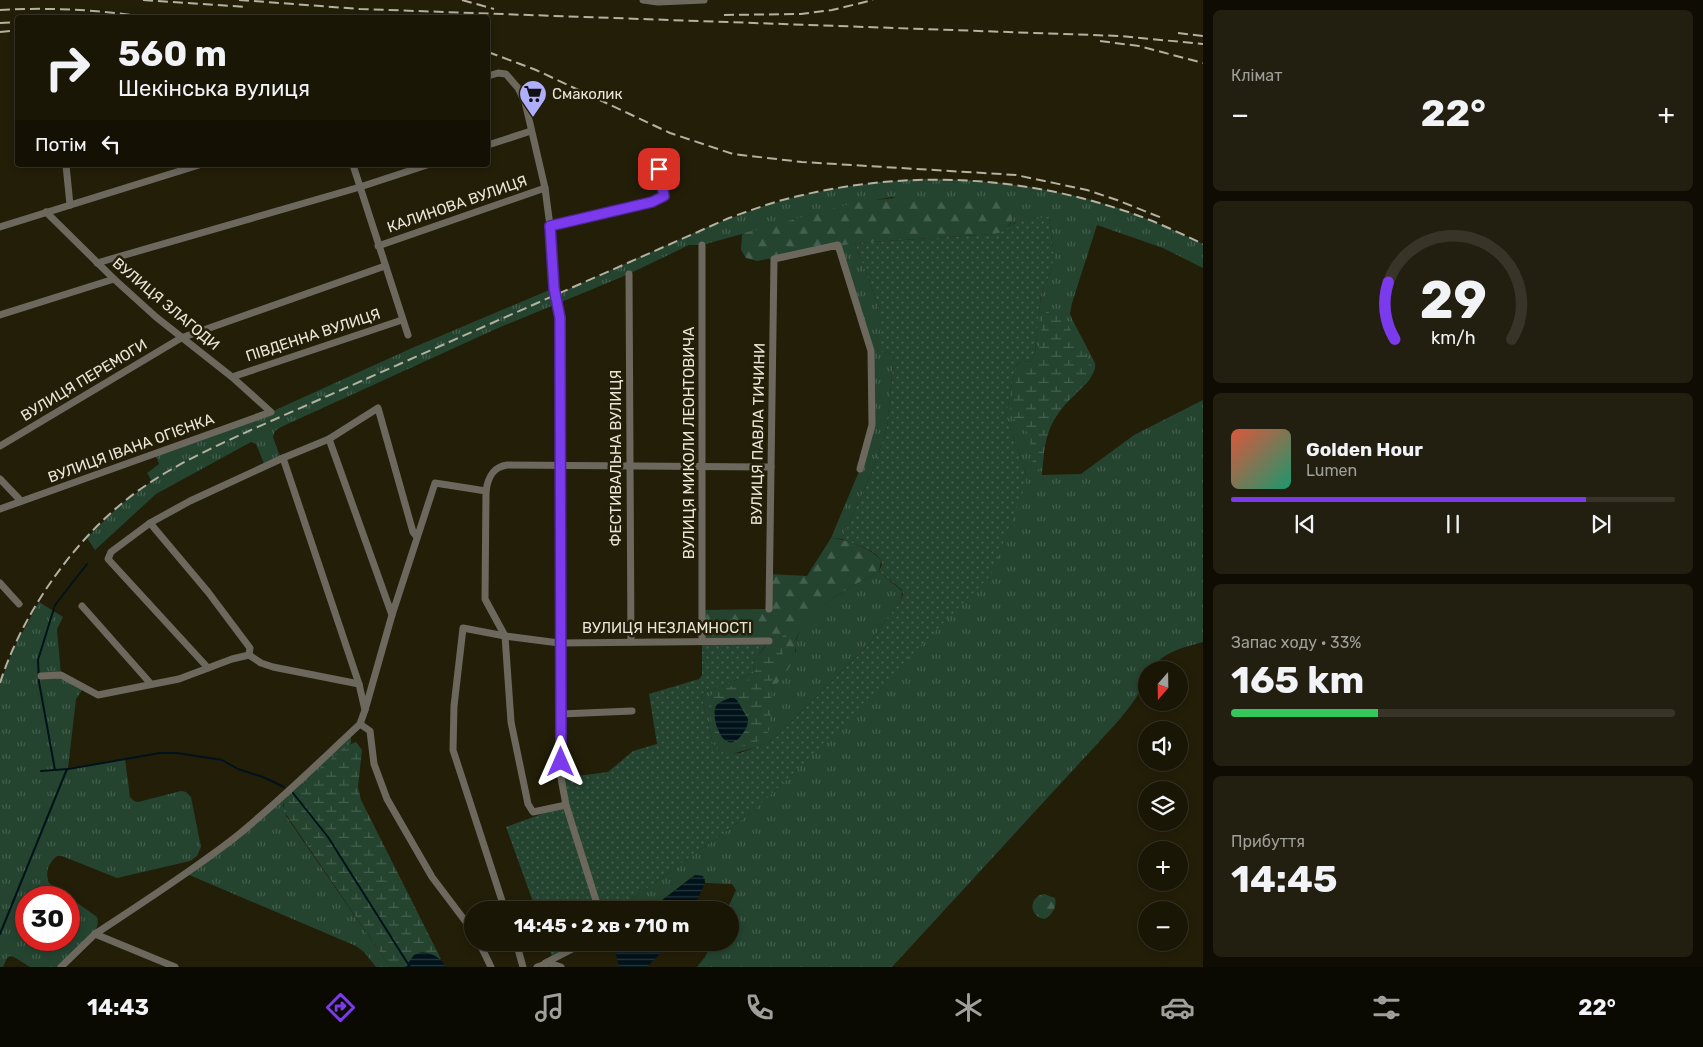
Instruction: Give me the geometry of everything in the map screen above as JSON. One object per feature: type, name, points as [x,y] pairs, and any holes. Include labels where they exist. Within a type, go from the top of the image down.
[{"type":"street","points":[[643,0],[658,2],[704,0]]},
{"type":"street","points":[[490,75],[498,73],[506,74],[512,79],[522,95],[545,188],[550,226],[554,288],[560,318],[561,778],[566,805],[596,901]]},
{"type":"street","points":[[490,144],[531,131]]},
{"type":"street","points":[[550,226],[652,202],[664,196],[656,156]]},
{"type":"street","points":[[66,167],[70,205]]},
{"type":"street","points":[[0,226],[193,167]]},
{"type":"street","points":[[354,167],[408,334]]},
{"type":"street","points":[[97,263],[360,187],[421,167]]},
{"type":"street","name":"КАЛИНОВА ВУЛИЦЯ","points":[[378,246],[545,188]]},
{"type":"street","name":"ВУЛИЦЯ ЗЛАГОДИ","points":[[46,212],[114,280],[181,338],[232,377],[271,412]]},
{"type":"street","name":"ВУЛИЦЯ МИКОЛИ ЛЕОНТОВИЧА","points":[[702,245],[702,641]]},
{"type":"street","name":"ВУЛИЦЯ ПАВЛА ТИЧИНИ","points":[[769,609],[774,259],[838,246],[871,351],[872,425],[860,469]]},
{"type":"street","name":"ВУЛИЦЯ ПЕРЕМОГИ","points":[[0,446],[181,338],[385,266]]},
{"type":"street","name":"ФЕСТИВАЛЬНА ВУЛИЦЯ","points":[[629,274],[631,642]]},
{"type":"street","points":[[0,315],[114,280]]},
{"type":"street","name":"ПІВДЕННА ВУЛИЦЯ","points":[[232,377],[402,320]]},
{"type":"street","points":[[208,668],[108,559],[111,552],[150,523],[190,501],[329,439],[378,408],[414,532],[417,536]]},
{"type":"street","name":"ВУЛИЦЯ ІВАНА ОГІЄНКА","points":[[0,509],[271,412]]},
{"type":"street","points":[[329,439],[392,615]]},
{"type":"street","points":[[283,458],[359,684],[365,710]]},
{"type":"street","points":[[566,805],[533,812],[528,804],[512,722],[505,636],[485,599],[486,490],[490,476],[500,466],[771,467]]},
{"type":"street","points":[[0,479],[21,502]]},
{"type":"street","points":[[61,967],[95,934],[187,874],[235,838],[360,724],[434,483],[486,490]]},
{"type":"street","points":[[150,523],[208,592],[250,648],[249,655]]},
{"type":"street","points":[[0,582],[19,604]]},
{"type":"street","points":[[82,606],[151,684]]},
{"type":"street","name":"ВУЛИЦЯ НЕЗЛАМНОСТІ","points":[[502,901],[453,750],[454,706],[463,628],[560,643],[769,641]]},
{"type":"street","points":[[41,676],[61,675],[98,695],[179,679],[232,659],[249,655],[261,663],[273,667],[359,684]]},
{"type":"street","points":[[561,714],[632,711]]},
{"type":"street","points":[[360,724],[370,731],[374,764],[388,799],[432,877],[464,919]]},
{"type":"street","points":[[95,934],[175,967]]},
{"type":"street","points":[[483,951],[491,967]]},
{"type":"street","points":[[519,951],[523,967]]},
{"type":"street","points":[[541,965],[568,951]]},
{"type":"street","points":[[541,965],[549,963],[561,967]]},
{"type":"green space","points":[[944,179],[1044,190],[1118,208],[1203,244],[1203,268],[1163,248],[1097,225],[1070,314],[1095,363],[1095,370],[1080,390],[1060,409],[1052,421],[1045,443],[1042,475],[1081,474],[1134,435],[1203,400],[1203,642],[1174,651],[1160,661],[1138,661],[1138,694],[1120,719],[892,967],[697,967],[708,951],[739,951],[739,901],[731,901],[736,890],[732,884],[705,883],[705,879],[692,877],[661,901],[629,901],[751,813],[796,771],[1026,475],[1006,416],[1015,367],[1020,362],[1031,361],[1035,353],[1041,294],[1051,271],[1054,257],[1049,217],[1014,223],[1005,232],[1011,223],[892,197],[844,206],[702,245],[689,245],[629,274],[498,328],[281,427],[275,431],[273,437],[281,459],[265,466],[256,444],[251,442],[156,494],[95,550],[87,538],[119,506],[152,481],[147,473],[159,464],[155,454],[271,412],[412,348],[554,288],[555,295],[712,225],[798,196],[882,182]]},
{"type":"green space","points":[[911,196],[1001,201],[1010,207],[1012,215],[1005,232],[995,234],[855,243],[757,261],[746,258],[741,250],[742,235],[744,233],[858,202]]},
{"type":"green space","points":[[1049,217],[1054,257],[1051,271],[1041,294],[1035,353],[1031,361],[1020,362],[1015,367],[1006,416],[1026,475],[1026,484],[991,575],[796,771],[751,813],[629,901],[533,901],[506,827],[566,805],[561,778],[608,772],[633,751],[657,744],[649,694],[699,679],[702,675],[702,641],[769,641],[754,661],[753,673],[701,694],[713,744],[725,754],[740,753],[769,742],[787,726],[868,645],[901,600],[902,590],[879,571],[882,564],[880,559],[871,551],[842,539],[872,472],[887,428],[894,354],[880,352],[880,310],[855,243],[995,234],[1020,221]]},
{"type":"green space","points":[[855,243],[880,310],[880,352],[894,354],[887,428],[872,472],[842,539],[831,538],[860,469],[869,437],[871,351],[838,245]]},
{"type":"green space","points":[[1052,310],[1061,313],[1091,365],[1092,370],[1090,379],[1070,399],[1056,417],[1047,438],[1043,466],[1039,470],[1035,469],[1033,465],[1028,435],[1013,417],[1010,406],[1012,393],[1022,369],[1036,363],[1038,359],[1042,323],[1046,312]]},
{"type":"green space","points":[[831,538],[844,540],[872,552],[881,561],[879,571],[836,596],[808,621],[797,637],[792,663],[773,687],[769,689],[753,673],[754,661],[769,642],[702,641],[702,610],[769,609],[769,574],[807,576]]},
{"type":"green space","points":[[879,571],[902,591],[901,600],[868,645],[769,742],[732,754],[725,754],[713,744],[701,694],[753,673],[796,652],[797,639],[803,626],[813,615],[840,594]]},
{"type":"green space","points":[[39,602],[63,617],[57,629],[61,675],[84,687],[76,699],[68,768],[125,759],[130,797],[134,801],[138,802],[181,791],[186,792],[191,797],[201,847],[197,856],[190,861],[117,878],[62,856],[57,856],[48,868],[47,876],[49,883],[53,886],[15,886],[15,951],[78,951],[61,967],[30,967],[10,956],[3,967],[0,967],[0,683],[14,648]]},
{"type":"green space","points":[[786,632],[789,632],[790,636],[772,681],[770,727],[767,733],[754,743],[729,748],[721,744],[717,737],[710,712],[711,695],[714,692],[747,681]]},
{"type":"green space","points":[[351,732],[351,743],[293,793],[283,805],[286,816],[390,967],[376,967],[364,952],[356,946],[187,874],[210,857]]},
{"type":"green space","points":[[356,742],[362,750],[358,787],[361,800],[441,959],[423,958],[411,967],[390,967],[283,810],[285,801],[293,793],[346,746]]},
{"type":"green space","points":[[1044,894],[1055,898],[1054,910],[1045,919],[1036,915],[1032,907],[1035,899]]},
{"type":"green space","points":[[80,905],[97,917],[98,924],[80,949]]},
{"type":"green space","points":[[550,951],[564,951],[552,957]]},
{"type":"shaded area","points":[[730,698],[737,700],[748,719],[746,729],[734,742],[728,742],[723,739],[719,733],[715,718],[716,706]]},
{"type":"shaded area","points":[[695,875],[703,876],[705,883],[697,901],[661,901]]},
{"type":"shaded area","points":[[615,951],[663,951],[647,967],[619,967]]},
{"type":"shaded area","points":[[422,952],[436,956],[446,967],[405,967],[414,955]]},
{"type":"waterway","points":[[55,770],[39,682],[38,660],[55,605],[87,564]]},
{"type":"waterway","points":[[41,771],[68,769],[160,753],[177,753],[222,760],[238,769],[263,777],[284,787]]},
{"type":"waterway","points":[[0,934],[67,769]]},
{"type":"waterway","points":[[293,793],[328,837],[410,967]]},
{"type":"railway","points":[[143,0],[247,7]]},
{"type":"railway","points":[[239,0],[360,9],[1120,36],[1203,44]]},
{"type":"railway","points":[[462,0],[494,9]]},
{"type":"railway","points":[[724,15],[801,14],[832,10],[873,0]]},
{"type":"railway","points":[[0,10],[77,10],[130,15]]},
{"type":"railway","points":[[0,23],[15,22]]},
{"type":"railway","points":[[0,32],[15,30]]},
{"type":"railway","points":[[1178,33],[1203,36]]},
{"type":"railway","points":[[1100,41],[1139,46],[1203,63]]},
{"type":"railway","points":[[490,53],[536,70],[670,133],[733,154],[802,162],[1016,175],[1087,190],[1162,218]]},
{"type":"railway","points":[[0,683],[23,627],[57,573],[99,525],[121,504],[145,486],[198,455],[253,429],[729,218],[779,201],[821,191],[864,184],[907,180],[993,182],[1035,188],[1119,209],[1141,216],[1203,244]]},
{"type":"place","name":"Смаколик","points":[[533,118]]},
{"type":"route","points":[[561,762],[560,318],[554,288],[550,226],[652,202],[664,196],[659,169]]}]
